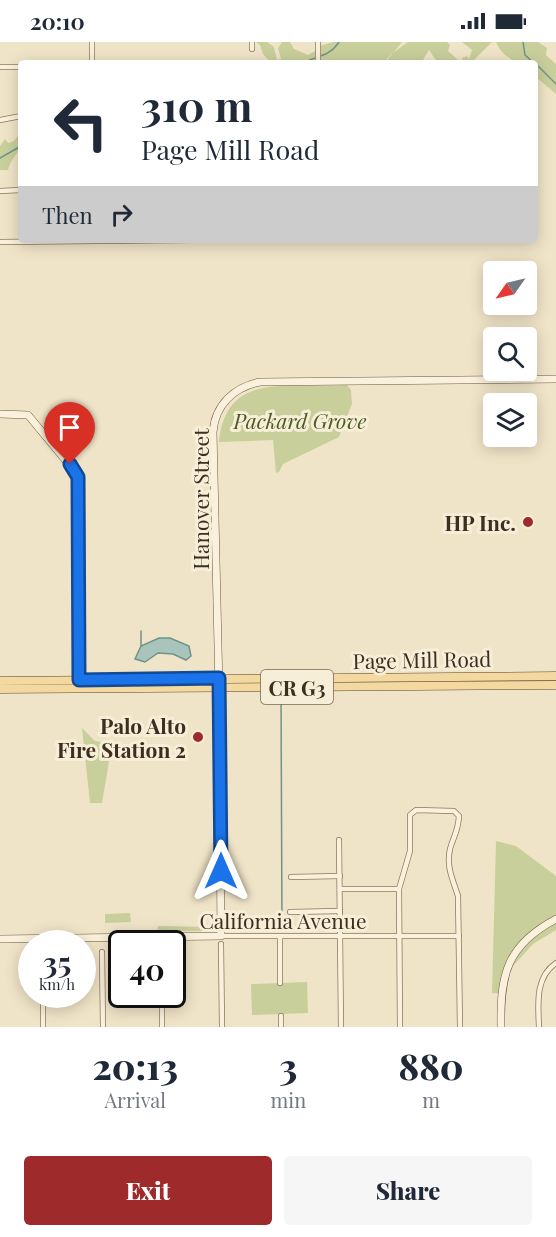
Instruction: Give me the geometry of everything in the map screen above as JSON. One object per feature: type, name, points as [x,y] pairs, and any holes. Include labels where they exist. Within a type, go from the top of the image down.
[{"type":"main road","name":"Page Mill Road","points":[[0,689],[219,678],[556,676]]},
{"type":"main road","points":[[438,686],[447,677]]},
{"type":"main road","name":"Page Mill Road","points":[[0,681],[219,688],[556,685]]},
{"type":"street","points":[[92,42],[92,60]]},
{"type":"street","points":[[252,42],[252,49]]},
{"type":"street","points":[[318,42],[318,60]]},
{"type":"street","points":[[0,68],[18,67]]},
{"type":"street","points":[[0,120],[18,117]]},
{"type":"street","points":[[0,191],[18,190]]},
{"type":"street","points":[[0,242],[18,242]]},
{"type":"street","name":"Hanover Street","points":[[222,1027],[219,678],[213,432],[216,415],[227,398],[244,387],[260,382],[556,379]]},
{"type":"street","points":[[0,414],[28,415],[77,474],[79,684]]},
{"type":"street","points":[[400,1027],[399,889],[410,851],[412,812],[457,812],[459,827],[457,838],[451,848],[450,876],[458,896],[460,1027]]},
{"type":"street","points":[[339,840],[341,1027]]},
{"type":"street","points":[[291,877],[340,876]]},
{"type":"street","points":[[340,889],[399,889]]},
{"type":"street","points":[[290,912],[340,911]]},
{"type":"street","points":[[501,1027],[501,994],[508,964],[526,938],[556,919]]},
{"type":"street","points":[[280,936],[280,983]]},
{"type":"street","name":"California Avenue","points":[[96,941],[221,940],[280,936],[459,936]]},
{"type":"street","name":"California Avenue","points":[[0,939],[18,940]]},
{"type":"street","points":[[102,952],[103,1027]]},
{"type":"street","points":[[538,1027],[542,980],[548,969],[556,963]]},
{"type":"street","points":[[43,1008],[43,1027]]},
{"type":"street","points":[[162,1008],[162,1027]]},
{"type":"street","points":[[281,1016],[281,1027]]},
{"type":"green space","points":[[256,42],[267,42],[274,47],[277,60],[268,60]]},
{"type":"green space","points":[[282,42],[290,42],[294,49],[308,55],[315,51],[315,60],[277,60],[281,59],[278,48]]},
{"type":"green space","points":[[333,42],[402,42],[394,52],[408,42],[447,42],[450,45],[448,51],[458,60],[436,60],[429,50],[423,60],[388,60],[393,51],[386,60],[320,60],[320,46]]},
{"type":"green space","points":[[462,42],[492,42],[474,60],[462,60],[467,56],[469,59],[472,50]]},
{"type":"green space","points":[[496,42],[538,42],[547,48],[546,55],[556,64],[556,94],[538,79],[538,60],[512,59],[499,48]]},
{"type":"green space","points":[[18,135],[18,150],[8,170],[0,170],[0,146],[5,139],[8,143],[14,141]]},
{"type":"green space","name":"Packard Grove","points":[[347,385],[351,390],[352,404],[339,437],[283,464],[279,472],[276,473],[273,440],[219,442],[224,419],[234,403],[248,393],[285,386]]},
{"type":"green space","points":[[82,728],[95,741],[112,744],[102,803],[90,803]]},
{"type":"green space","points":[[496,841],[516,846],[556,876],[556,930],[533,944],[513,966],[508,965],[501,994],[492,993]]},
{"type":"green space","points":[[130,913],[131,922],[105,923],[105,914]]},
{"type":"green space","points":[[158,926],[212,927],[212,931],[157,930]]},
{"type":"green space","points":[[307,982],[308,1013],[252,1015],[251,984]]},
{"type":"water","points":[[159,638],[170,638],[189,646],[191,656],[186,660],[173,654],[158,653],[145,662],[135,659],[141,646]]},
{"type":"waterway","points":[[310,60],[327,53],[339,42]]},
{"type":"waterway","points":[[523,42],[525,55],[531,60]]},
{"type":"waterway","points":[[538,66],[556,84]]},
{"type":"waterway","points":[[0,158],[18,148]]},
{"type":"waterway","points":[[141,631],[141,646]]},
{"type":"waterway","points":[[281,693],[282,929]]},
{"type":"place","name":"HP Inc.","points":[[528,522]]},
{"type":"place","name":"Palo Alto Fire Station 2","points":[[198,737]]},
{"type":"route","points":[[70,464],[78,477],[79,680],[219,678],[221,871]]}]
